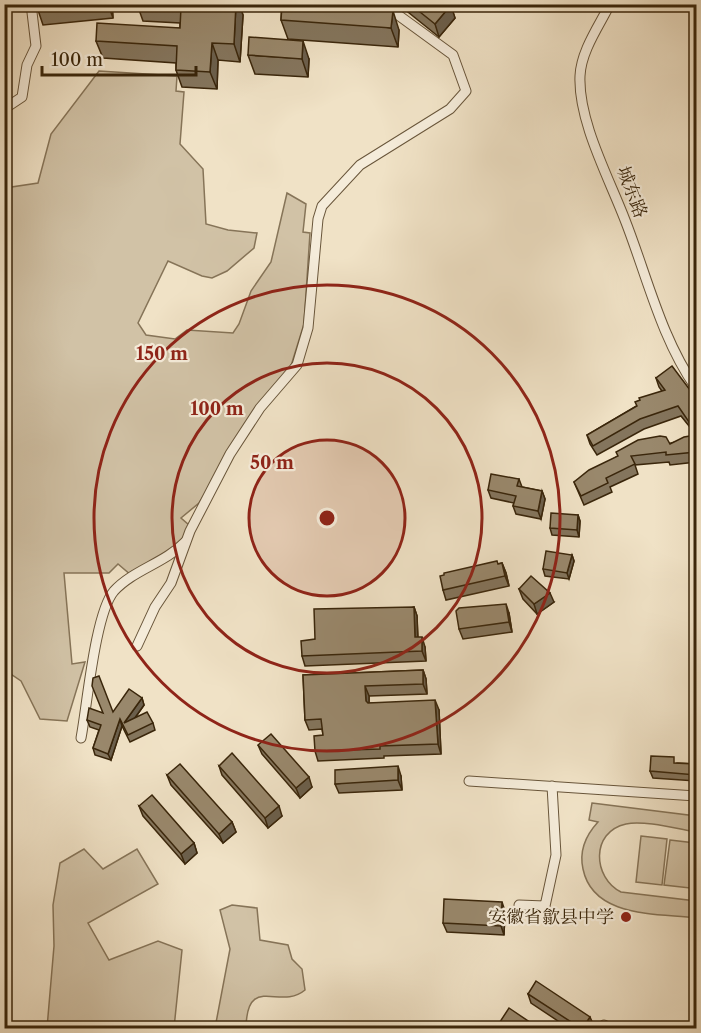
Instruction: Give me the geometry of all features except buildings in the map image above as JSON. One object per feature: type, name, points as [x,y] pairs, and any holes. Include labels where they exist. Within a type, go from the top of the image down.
[{"type":"street","points":[[4,109],[22,97],[27,65],[36,46],[31,4]]},
{"type":"street","points":[[137,646],[155,607],[171,583],[187,540],[245,431],[297,365],[308,328],[318,219],[322,206],[360,165],[450,109],[466,91],[453,55],[383,4]]},
{"type":"street","name":"城东路","points":[[610,4],[582,59],[581,93],[593,140],[664,327],[681,364],[696,388]]},
{"type":"street","points":[[81,738],[90,693],[90,668],[109,598],[121,586],[167,558],[187,540]]},
{"type":"street","points":[[469,781],[696,796]]},
{"type":"street","points":[[519,905],[545,906],[556,855],[552,786]]},
{"type":"shaded area","points":[[99,71],[177,76],[176,91],[184,92],[180,144],[203,169],[206,224],[228,230],[257,233],[254,248],[227,271],[212,278],[168,261],[138,323],[146,335],[175,339],[187,330],[233,333],[239,324],[251,291],[271,262],[287,193],[306,204],[303,232],[310,233],[304,324],[290,369],[199,503],[181,518],[189,525],[183,542],[131,575],[118,564],[109,573],[64,573],[72,664],[85,662],[67,721],[40,719],[21,681],[5,670],[5,188],[38,183],[51,134]]},
{"type":"shaded area","points":[[592,803],[696,816],[696,832],[642,823],[626,824],[614,829],[601,845],[600,856],[605,877],[621,892],[696,901],[696,918],[629,910],[599,897],[589,885],[582,862],[584,844],[598,822],[589,820]]},
{"type":"shaded area","points":[[641,836],[667,839],[662,885],[636,882]]},
{"type":"shaded area","points":[[670,840],[695,843],[690,888],[664,885]]},
{"type":"shaded area","points":[[84,849],[103,869],[137,849],[158,884],[88,923],[109,960],[158,941],[182,950],[174,1028],[47,1028],[54,946],[53,905],[60,863]]},
{"type":"shaded area","points":[[232,905],[257,908],[260,940],[288,945],[292,959],[302,969],[305,990],[285,997],[259,997],[252,1002],[248,1011],[246,1028],[215,1028],[230,949],[220,910]]},
{"type":"place","name":"安徽省歙县中学","points":[[626,917]]}]
